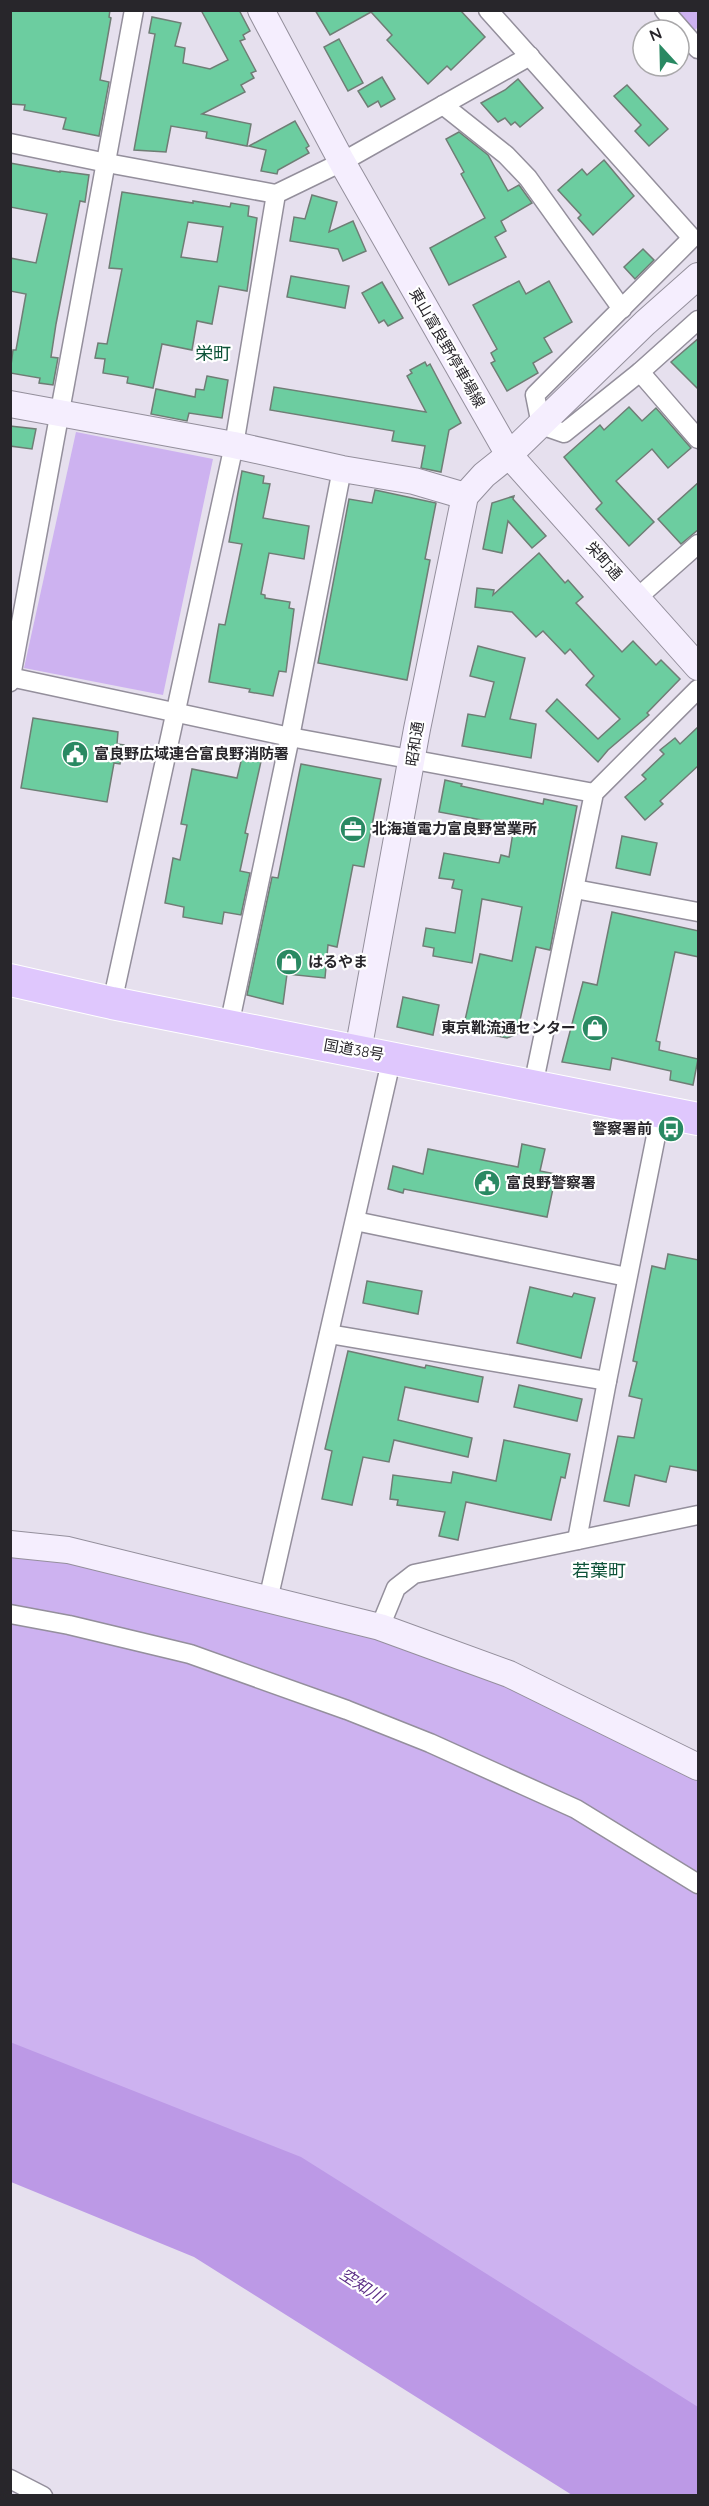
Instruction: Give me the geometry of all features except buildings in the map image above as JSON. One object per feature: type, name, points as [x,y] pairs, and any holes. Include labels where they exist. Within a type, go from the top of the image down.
[{"type":"highway","name":"国道38号","points":[[10,980],[112,1003],[699,1119]]},
{"type":"street","points":[[134,10],[11,679],[290,738],[594,793]]},
{"type":"street","name":"東山富良野停車場線","points":[[261,10],[342,162],[508,455]]},
{"type":"street","points":[[488,10],[692,238],[535,395],[541,424]]},
{"type":"street","points":[[663,10],[697,45]]},
{"type":"street","points":[[10,143],[276,194],[342,162],[530,56]]},
{"type":"street","points":[[443,105],[506,155],[528,178],[622,309]]},
{"type":"street","points":[[112,1003],[234,445],[276,194]]},
{"type":"street","points":[[10,404],[414,481],[465,496],[484,475],[541,424],[645,323],[699,276]]},
{"type":"street","points":[[541,424],[564,433],[640,372],[699,320]]},
{"type":"street","points":[[640,372],[699,439]]},
{"type":"street","name":"栄町通","points":[[508,455],[699,667]]},
{"type":"street","points":[[229,1026],[290,738],[342,469]]},
{"type":"street","name":"昭和通","points":[[357,1051],[417,729],[465,496]]},
{"type":"street","points":[[637,598],[699,544]]},
{"type":"street","points":[[533,1086],[594,793],[699,688]]},
{"type":"street","points":[[575,889],[699,912]]},
{"type":"street","points":[[268,1600],[392,1057]]},
{"type":"street","points":[[577,1540],[661,1111]]},
{"type":"street","points":[[355,1221],[627,1277]]},
{"type":"street","points":[[329,1334],[607,1381]]},
{"type":"street","points":[[380,1627],[396,1588],[414,1575],[699,1515]]},
{"type":"street","points":[[10,1544],[68,1550],[380,1627],[509,1674],[699,1767]]},
{"type":"street","points":[[10,1614],[69,1625],[190,1654],[358,1714],[430,1743],[576,1809],[699,1884]]},
{"type":"street","points":[[10,2479],[43,2496]]},
{"type":"shaded area","points":[[676,11],[698,11],[698,27],[694,31],[691,28],[691,18],[682,18]]},
{"type":"shaded area","points":[[76,432],[213,459],[163,695],[24,668]]},
{"type":"shaded area","points":[[10,1544],[380,1627],[698,1767],[698,2421],[11,2052]]},
{"type":"water","name":"空知川","points":[[10,2042],[301,2157],[698,2407],[698,2495],[572,2495],[194,2257],[11,2182]]},
{"type":"place","name":"富良野広域連合富良野消防署","points":[[75,754]]},
{"type":"place","name":"北海道電力富良野営業所","points":[[353,829]]},
{"type":"place","name":"はるやま","points":[[289,962]]},
{"type":"place","name":"東京靴流通センター","points":[[595,1028]]},
{"type":"place","name":"警察署前","points":[[671,1129]]},
{"type":"place","name":"富良野警察署","points":[[487,1183]]},
{"type":"district","name":"栄町","points":[[213,354]]},
{"type":"district","name":"若葉町","points":[[599,1571]]}]
